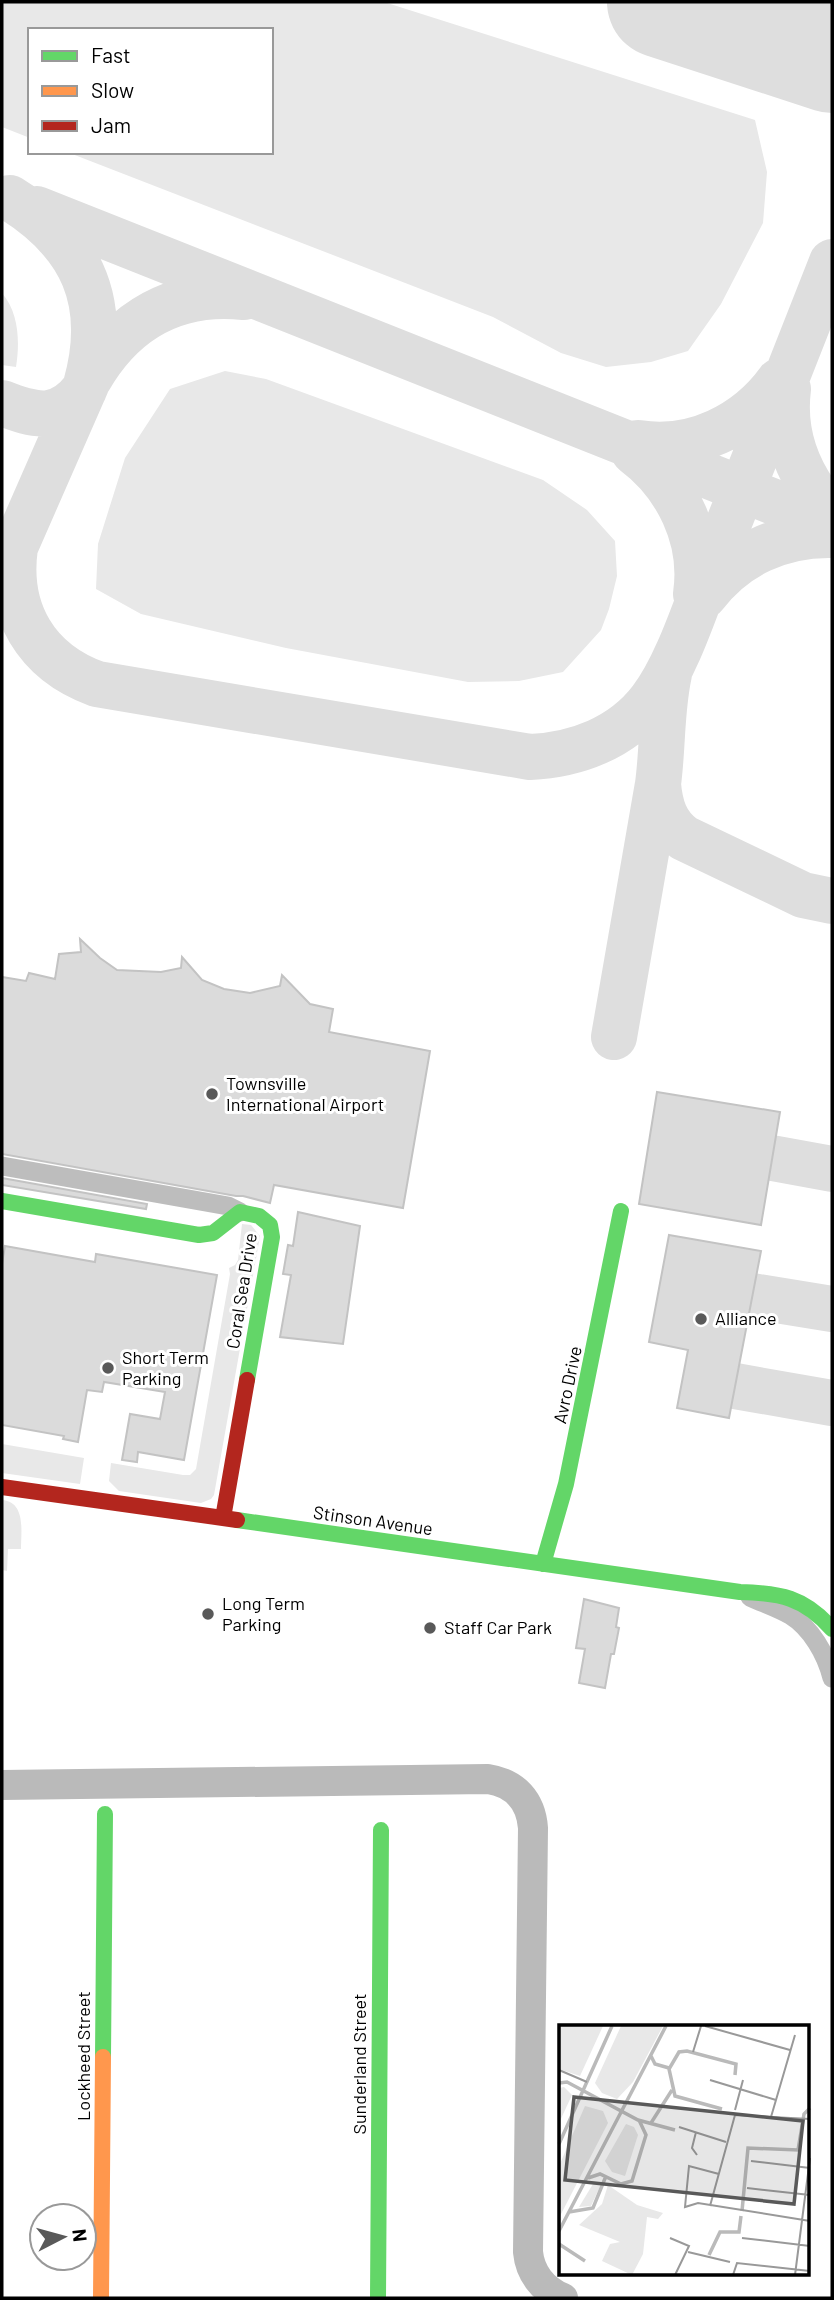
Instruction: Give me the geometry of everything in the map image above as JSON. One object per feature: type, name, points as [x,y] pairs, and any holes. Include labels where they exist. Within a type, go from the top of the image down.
[{"type":"street","points":[[2,1166],[228,1206],[240,1213]]},
{"type":"street","name":"Coral Sea Drive","points":[[2,1201],[199,1235],[213,1233],[240,1213],[259,1216],[270,1225],[272,1237],[223,1518]]},
{"type":"street","name":"Avro Drive","points":[[543,1564],[566,1484],[621,1211]]},
{"type":"street","name":"Stinson Avenue","points":[[2,1487],[740,1592],[775,1593],[809,1607],[826,1620],[832,1629]]},
{"type":"street","points":[[740,1592],[790,1615],[805,1628],[829,1664],[832,1678]]},
{"type":"street","name":"Lockheed Street","points":[[101,2298],[105,1814]]},
{"type":"street","name":"Sunderland Street","points":[[378,2298],[381,1830]]},
{"type":"shaded area","points":[[2,2],[384,2],[755,120],[767,172],[763,223],[721,304],[688,351],[651,362],[606,367],[561,353],[493,317],[72,154],[273,154],[273,28],[28,28],[28,137],[2,127]]},
{"type":"shaded area","points":[[2,293],[12,309],[17,328],[16,367],[2,365]]},
{"type":"shaded area","points":[[225,371],[266,379],[543,480],[587,510],[615,541],[617,576],[601,630],[563,672],[519,681],[468,682],[286,648],[141,614],[96,589],[98,544],[125,458],[170,389]]},
{"type":"shaded area","points":[[242,1224],[251,1225],[260,1236],[214,1495],[201,1503],[119,1491],[109,1481],[111,1463],[183,1475],[190,1475],[196,1469],[229,1268],[238,1260]]},
{"type":"shaded area","points":[[2,1444],[84,1458],[80,1484],[2,1473]]},
{"type":"shaded area","points":[[2,1500],[15,1506],[19,1512],[21,1526],[21,1549],[8,1549],[7,1571],[2,1570]]},
{"type":"building","name":"Townsville International Airport","points":[[80,939],[117,970],[161,972],[181,968],[182,957],[202,980],[224,989],[250,993],[280,986],[282,975],[310,1004],[333,1009],[329,1032],[430,1051],[403,1208],[274,1185],[270,1203],[2,1154],[2,977],[26,981],[29,973],[55,979],[59,954],[81,952]]},
{"type":"building","points":[[657,1092],[780,1112],[761,1225],[639,1204]]},
{"type":"building","points":[[2,1178],[147,1204],[146,1209],[2,1185]]},
{"type":"building","points":[[298,1212],[360,1226],[343,1344],[280,1337],[291,1275],[283,1274],[288,1245],[293,1246]]},
{"type":"building","name":"Alliance","points":[[669,1235],[761,1251],[729,1418],[677,1408],[688,1350],[649,1342]]},
{"type":"building","name":"Short Term Parking","points":[[5,1246],[95,1262],[96,1254],[217,1275],[184,1460],[138,1452],[137,1462],[122,1460],[130,1414],[160,1419],[165,1392],[104,1382],[102,1392],[87,1390],[78,1442],[63,1439],[64,1436],[2,1425],[2,1264]]},
{"type":"building","points":[[584,1599],[619,1608],[616,1627],[619,1628],[605,1688],[579,1683],[585,1649],[576,1648]]},
{"type":"waterway","points":[[2,1785],[488,1779],[514,1789],[529,1810],[533,1828],[528,2252],[539,2280],[563,2298]]},
{"type":"taxiway","points":[[10,198],[56,235],[72,255],[84,277],[91,301],[94,327],[86,385],[15,547],[15,592],[21,613],[42,648],[57,662],[97,684],[530,757],[564,753],[612,734],[639,713],[661,686],[686,633],[832,262]]},
{"type":"taxiway","points":[[37,209],[832,525]]},
{"type":"taxiway","points":[[89,379],[118,340],[154,313],[174,304],[196,299],[244,297]]},
{"type":"taxiway","points":[[638,443],[679,443],[717,432],[751,411],[779,381]]},
{"type":"taxiway","points":[[788,389],[788,424],[796,456],[802,472],[832,514]]},
{"type":"taxiway","points":[[2,403],[36,413],[56,412],[75,400],[84,390]]},
{"type":"taxiway","points":[[634,452],[663,480],[684,514],[696,553],[696,594]]},
{"type":"taxiway","points":[[704,596],[730,569],[760,550],[795,538],[832,535]]},
{"type":"taxiway","points":[[614,1037],[658,784],[669,674]]},
{"type":"taxiway","points":[[658,784],[665,814],[672,827],[684,838],[803,895],[832,901]]},
{"type":"taxiway","points":[[772,1158],[832,1169]]},
{"type":"taxiway","points":[[752,1296],[832,1309]]},
{"type":"taxiway","points":[[735,1386],[832,1403]]},
{"type":"runway","points":[[663,2],[832,57]]},
{"type":"traffic: fast","points":[[2,1201],[199,1235],[213,1233],[240,1212],[259,1216],[270,1225],[272,1237],[247,1380]]},
{"type":"traffic: fast","points":[[543,1564],[566,1484],[621,1211]]},
{"type":"traffic: fast","points":[[237,1520],[779,1596],[801,1603],[832,1629]]},
{"type":"traffic: fast","points":[[103,2057],[105,1814]]},
{"type":"traffic: fast","points":[[378,2298],[381,1830]]},
{"type":"traffic: slow","points":[[101,2298],[103,2057]]},
{"type":"traffic: jam","points":[[223,1518],[247,1380]]},
{"type":"traffic: jam","points":[[2,1487],[237,1520]]},
{"type":"place","name":"Townsville International Airport","points":[[212,1094]]},
{"type":"place","name":"Alliance","points":[[701,1319]]},
{"type":"place","name":"Short Term Parking","points":[[108,1368]]},
{"type":"place","name":"Long Term Parking","points":[[208,1614]]},
{"type":"place","name":"Staff Car Park","points":[[430,1628]]}]
